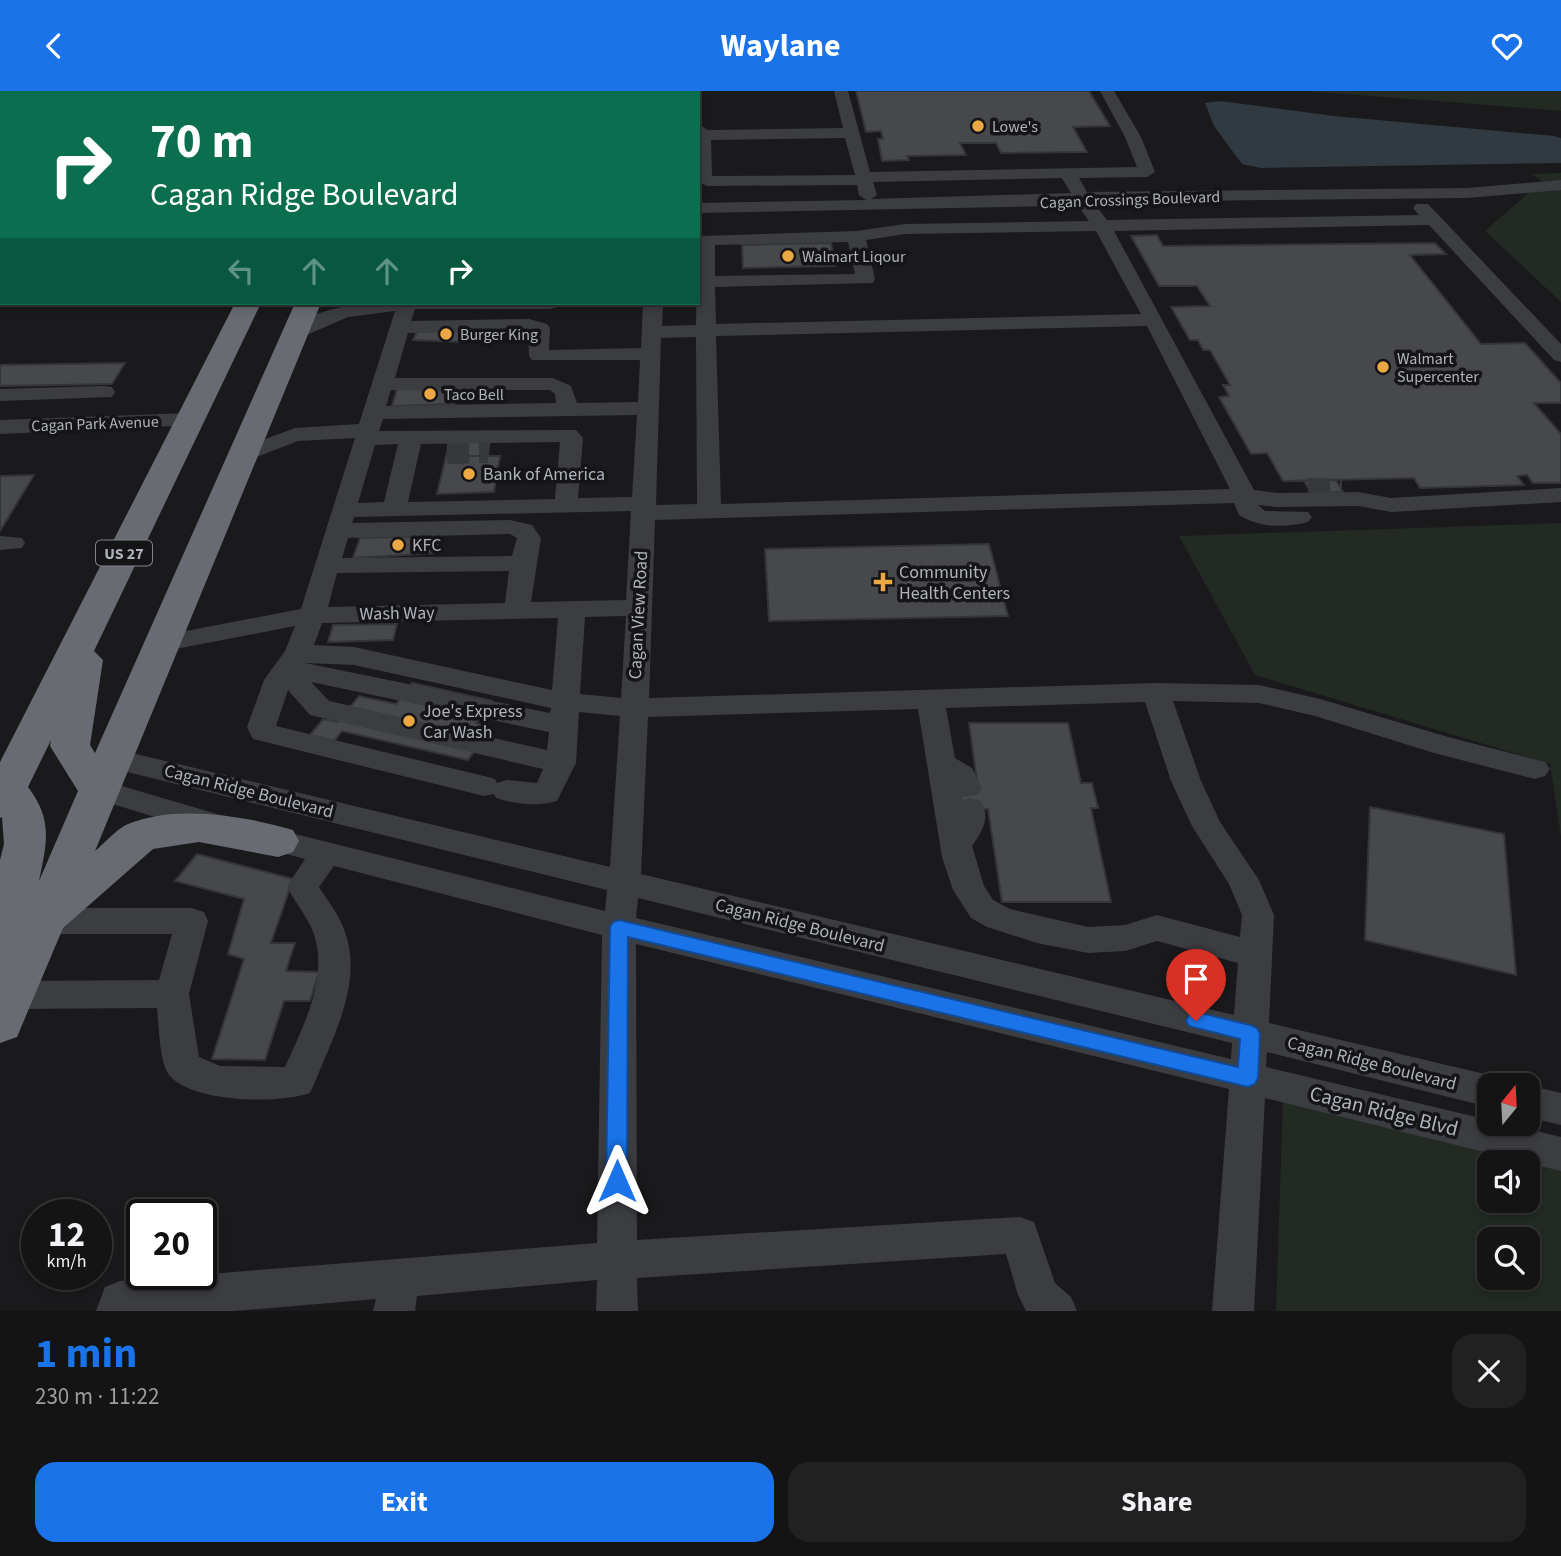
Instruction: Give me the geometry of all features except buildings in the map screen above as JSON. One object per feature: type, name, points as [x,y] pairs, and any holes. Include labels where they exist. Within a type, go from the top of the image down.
[{"type":"highway","name":"US 27","points":[[2,792],[247,305]]},
{"type":"highway","points":[[4,992],[43,921],[307,305]]},
{"type":"highway","points":[[89,623],[70,746],[105,773]]},
{"type":"highway","points":[[2,792],[23,810],[25,844],[4,992]]},
{"type":"highway","points":[[43,921],[141,836],[199,827],[278,841]]},
{"type":"street","points":[[700,200],[869,201],[841,91]]},
{"type":"street","points":[[851,133],[700,132],[704,178],[707,181],[1147,172],[1133,137],[1107,91]]},
{"type":"street","points":[[1068,174],[1102,226],[1154,320],[1245,496],[1247,510],[1260,518],[1387,513],[1391,505]]},
{"type":"street","name":"Cagan Crossings Boulevard","points":[[700,208],[869,201],[1055,201],[1081,197],[1467,193],[1561,185]]},
{"type":"street","points":[[1408,193],[1561,356]]},
{"type":"street","points":[[709,511],[706,245],[713,238],[856,236],[905,229],[1433,220]]},
{"type":"street","points":[[706,282],[866,279],[856,236]]},
{"type":"street","points":[[295,333],[325,318],[350,311],[399,305]]},
{"type":"street","points":[[407,305],[312,615],[261,727],[263,732],[496,788],[546,795],[561,763],[572,610]]},
{"type":"street","name":"Cagan View Road","points":[[617,1311],[619,927],[625,883],[653,305]]},
{"type":"street","points":[[400,327],[529,325],[540,328],[539,356],[651,343],[706,330],[1154,320]]},
{"type":"street","points":[[383,384],[553,384],[563,387],[567,394],[566,409]]},
{"type":"street","points":[[0,414],[7,395],[104,392]]},
{"type":"street","points":[[241,456],[295,435],[566,409],[648,408]]},
{"type":"street","name":"Cagan Park Avenue","points":[[0,427],[190,420]]},
{"type":"street","points":[[370,427],[409,445],[449,448]]},
{"type":"street","points":[[409,445],[548,433],[568,435],[571,444],[566,506]]},
{"type":"street","points":[[489,447],[571,444]]},
{"type":"street","points":[[394,509],[409,445]]},
{"type":"street","points":[[341,521],[394,509],[566,506],[709,511],[1245,496],[1307,487]]},
{"type":"street","points":[[1340,487],[1368,492],[1391,505],[1561,495]]},
{"type":"street","points":[[341,521],[510,527],[523,530],[529,538],[517,611]]},
{"type":"street","points":[[327,566],[523,563]]},
{"type":"street","name":"Wash Way","points":[[160,644],[312,615],[637,608]]},
{"type":"street","points":[[288,667],[566,714],[634,708],[1156,692],[1259,694],[1320,708],[1444,746],[1535,769]]},
{"type":"street","points":[[288,667],[301,684],[309,701],[320,708],[561,763]]},
{"type":"street","points":[[1156,692],[1186,782],[1207,826],[1243,880],[1258,915],[1233,1311]]},
{"type":"street","points":[[930,699],[956,845],[969,890],[982,909],[999,918],[1088,940],[1125,938],[1157,929],[1256,955]]},
{"type":"street","points":[[941,763],[962,775],[968,799],[970,825],[956,845]]},
{"type":"street","points":[[105,773],[220,827],[619,927],[1248,1078]]},
{"type":"street","name":"Cagan Ridge Boulevard","points":[[105,773],[307,806],[1477,1088]]},
{"type":"street","points":[[278,841],[307,806]]},
{"type":"street","points":[[43,921],[192,921],[172,994],[182,1065],[188,1071],[223,1082],[297,1082],[328,1003],[335,961],[331,935],[303,886],[326,853]]},
{"type":"street","points":[[4,992],[172,994]]},
{"type":"street","name":"Cagan Ridge Blvd","points":[[1248,1078],[1561,1154]]},
{"type":"street","points":[[1540,1104],[1561,1109]]},
{"type":"street","points":[[117,1311],[120,1301],[225,1302],[397,1295],[616,1260],[1020,1234],[1038,1295],[1056,1311]]},
{"type":"shaded area","points":[[1306,91],[1561,91],[1561,111],[1551,110]]},
{"type":"shaded area","points":[[1220,101],[1334,116],[1554,136],[1561,138],[1561,163],[1261,168],[1242,164],[1214,126],[1205,103]]},
{"type":"shaded area","points":[[1561,173],[1561,302],[1485,231],[1542,181],[1532,174]]},
{"type":"shaded area","points":[[1561,523],[1561,837],[1550,764],[1255,675],[1179,536]]},
{"type":"shaded area","points":[[1283,1099],[1483,1150],[1477,1150],[1477,1213],[1540,1213],[1540,1165],[1561,1170],[1561,1311],[1276,1311]]},
{"type":"tunnel","points":[[447,453],[488,452]]},
{"type":"tunnel","points":[[1308,489],[1342,489]]},
{"type":"place","name":"Lowe's","points":[[978,126]]},
{"type":"place","name":"Walmart Liqour","points":[[788,256]]},
{"type":"place","name":"Burger King","points":[[446,334]]},
{"type":"place","name":"Walmart Supercenter","points":[[1383,367]]},
{"type":"place","name":"Taco Bell","points":[[430,394]]},
{"type":"place","name":"Bank of America","points":[[469,474]]},
{"type":"place","name":"KFC","points":[[398,545]]},
{"type":"place","name":"Community Health Centers","points":[[883,582]]},
{"type":"place","name":"Joe's Express Car Wash","points":[[409,721]]},
{"type":"route","points":[[617,1181],[619,927],[1248,1078],[1250,1034],[1196,1021]]}]
